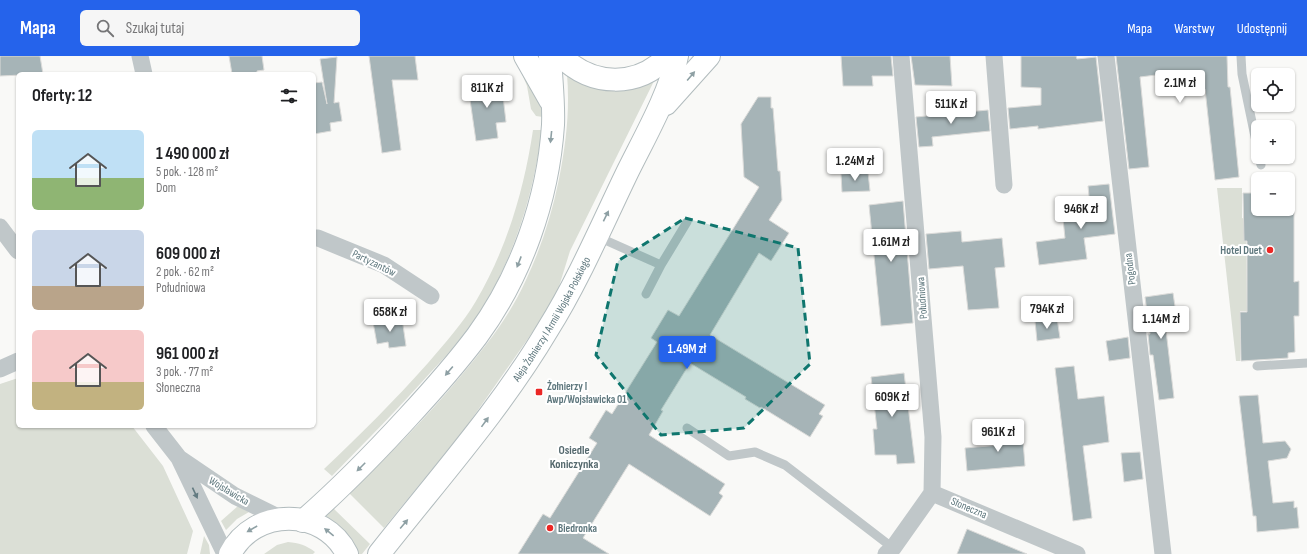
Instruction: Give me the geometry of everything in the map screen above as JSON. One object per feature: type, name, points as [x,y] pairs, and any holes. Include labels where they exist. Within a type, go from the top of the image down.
[{"type":"main road","points":[[525,56],[553,105]]},
{"type":"main road","points":[[293,520],[362,466],[429,394],[473,341],[495,308],[518,266],[539,206],[550,151],[553,105],[550,56]]},
{"type":"main road","points":[[560,56],[572,66],[590,76],[617,80],[639,76],[656,67],[668,56]]},
{"type":"main road","name":"Aleja Żołnierzy I Armii Wojska Polskiego","points":[[379,554],[472,440],[539,345],[564,301],[655,114],[669,84],[677,56]]},
{"type":"main road","points":[[655,114],[709,56]]},
{"type":"main road","points":[[230,554],[240,539],[250,530],[266,522],[293,520],[316,523],[328,530],[339,540],[347,554]]},
{"type":"street","points":[[140,56],[144,72]]},
{"type":"street","name":"Południowa","points":[[901,56],[934,437],[932,493]]},
{"type":"street","points":[[994,56],[1004,184]]},
{"type":"street","name":"Pogodna","points":[[1106,56],[1163,554]]},
{"type":"street","points":[[0,227],[16,248]]},
{"type":"street","name":"Partyzantów","points":[[316,238],[384,265],[431,296]]},
{"type":"street","points":[[0,369],[16,362]]},
{"type":"street","name":"Wojsławicka","points":[[156,428],[179,458],[225,554]]},
{"type":"street","name":"Wojsławicka","points":[[179,458],[235,496],[293,520]]},
{"type":"street","points":[[889,551],[932,493]]},
{"type":"street","name":"Słoneczna","points":[[932,493],[1077,554]]},
{"type":"lane","points":[[1241,56],[1242,74],[1252,120]]},
{"type":"lane","points":[[646,294],[687,222]]},
{"type":"lane","points":[[596,236],[661,266]]},
{"type":"lane","points":[[1258,366],[1307,363]]},
{"type":"lane","points":[[687,428],[729,456],[755,452],[785,466],[889,551]]},
{"type":"highlighted area","points":[[685,218],[798,248],[810,364],[744,428],[661,435],[596,355],[618,261]]},
{"type":"shaded area","points":[[515,57],[541,105],[543,117],[536,116],[531,109],[527,86]]},
{"type":"shaded area","points":[[567,74],[655,79],[570,251],[557,293],[548,310],[464,430],[384,528],[349,493],[406,437],[447,393],[505,319],[520,293],[541,243],[559,179],[567,127]]},
{"type":"shaded area","points":[[533,130],[542,130],[539,153],[529,198],[515,242],[485,304],[445,357],[332,476],[324,469],[416,377],[454,333],[476,301],[497,260],[513,218],[525,175]]},
{"type":"shaded area","points":[[1217,188],[1242,188],[1242,218],[1246,219],[1247,311],[1240,311],[1240,361],[1236,361]]},
{"type":"shaded area","points":[[16,379],[16,428],[134,428],[163,466],[193,531],[187,554],[0,554],[0,384]]},
{"type":"shaded area","points":[[238,506],[249,512],[237,519],[226,530],[221,521]]},
{"type":"shaded area","points":[[333,508],[370,544],[362,554],[356,554],[346,533],[325,515]]},
{"type":"shaded area","points":[[204,536],[209,545],[210,554],[200,554]]},
{"type":"shaded area","points":[[288,542],[302,545],[315,552],[313,554],[264,554],[277,545]]},
{"type":"building","points":[[0,56],[40,56],[43,72],[16,72],[16,75],[0,76]]},
{"type":"building","points":[[229,56],[262,56],[264,70],[257,72],[232,72]]},
{"type":"building","points":[[369,56],[415,56],[418,80],[392,80],[401,150],[382,153]]},
{"type":"building","points":[[841,56],[891,56],[893,76],[872,76],[873,86],[843,86]]},
{"type":"building","points":[[911,56],[950,56],[952,86],[915,85]]},
{"type":"building","points":[[1021,56],[1076,56],[1077,59],[1096,57],[1103,121],[1038,129],[1038,126],[1010,129],[1008,108],[1041,105],[1041,88],[1021,87]]},
{"type":"building","points":[[1116,56],[1227,56],[1228,87],[1230,87],[1239,177],[1215,180],[1205,89],[1173,87],[1172,73],[1140,77],[1149,167],[1129,169]]},
{"type":"building","points":[[337,57],[334,103],[339,102],[342,121],[330,123],[331,131],[316,134],[316,83],[322,82],[327,104],[320,59]]},
{"type":"building","points":[[501,79],[506,122],[496,123],[498,138],[476,141],[468,86]]},
{"type":"building","points":[[758,97],[771,97],[778,171],[780,171],[782,200],[769,220],[789,233],[771,261],[759,253],[710,335],[825,405],[819,414],[823,416],[810,437],[745,399],[746,397],[690,363],[661,410],[663,411],[649,435],[725,484],[719,493],[723,496],[710,516],[629,464],[583,538],[609,554],[518,554],[543,514],[550,518],[597,443],[589,438],[606,410],[612,414],[657,342],[651,338],[668,310],[679,316],[759,187],[744,177],[741,124]]},
{"type":"building","points":[[988,110],[990,131],[932,137],[933,146],[919,147],[916,117]]},
{"type":"building","points":[[868,172],[870,191],[842,192],[841,174]]},
{"type":"building","points":[[1109,184],[1115,234],[1084,238],[1087,259],[1039,265],[1036,242],[1065,238],[1063,219],[1091,216],[1088,186]]},
{"type":"building","name":"Hotel Duet","points":[[1243,193],[1251,193],[1251,216],[1294,216],[1294,282],[1299,281],[1299,316],[1294,316],[1295,352],[1288,353],[1288,358],[1241,361],[1240,312],[1247,312],[1247,241],[1244,241]]},
{"type":"building","points":[[903,201],[913,323],[881,326],[869,205]]},
{"type":"building","points":[[961,231],[962,242],[1002,238],[1005,267],[995,268],[999,308],[968,310],[963,266],[929,269],[926,234]]},
{"type":"building","points":[[1173,293],[1177,320],[1165,322],[1174,398],[1159,400],[1153,355],[1150,355],[1148,334],[1150,334],[1145,297]]},
{"type":"building","points":[[402,318],[406,346],[389,348],[388,342],[377,344],[373,322]]},
{"type":"building","points":[[1057,318],[1060,338],[1037,341],[1035,321]]},
{"type":"building","points":[[1128,337],[1130,358],[1109,361],[1106,341]]},
{"type":"building","points":[[1074,366],[1078,399],[1104,396],[1109,442],[1083,446],[1092,518],[1073,521],[1055,368]]},
{"type":"building","points":[[904,373],[915,463],[897,464],[896,455],[875,455],[873,429],[877,429],[871,377]]},
{"type":"building","points":[[1258,395],[1263,443],[1285,441],[1291,449],[1287,458],[1268,461],[1273,503],[1294,501],[1294,508],[1297,507],[1299,528],[1257,532],[1256,516],[1253,516],[1239,396]]},
{"type":"building","points":[[1022,428],[1025,466],[967,471],[965,448],[1000,445],[999,430]]},
{"type":"building","points":[[1140,452],[1143,479],[1124,482],[1121,453]]},
{"type":"building","points":[[967,529],[1027,554],[957,554]]},
{"type":"place","name":"Hotel Duet","points":[[1270,250]]},
{"type":"place","name":"Żołnierzy I Awp/Wojsławicka 01","points":[[539,392]]},
{"type":"place","name":"Biedronka","points":[[550,528]]},
{"type":"district","name":"Osiedle Koniczynka","points":[[574,457]]}]
